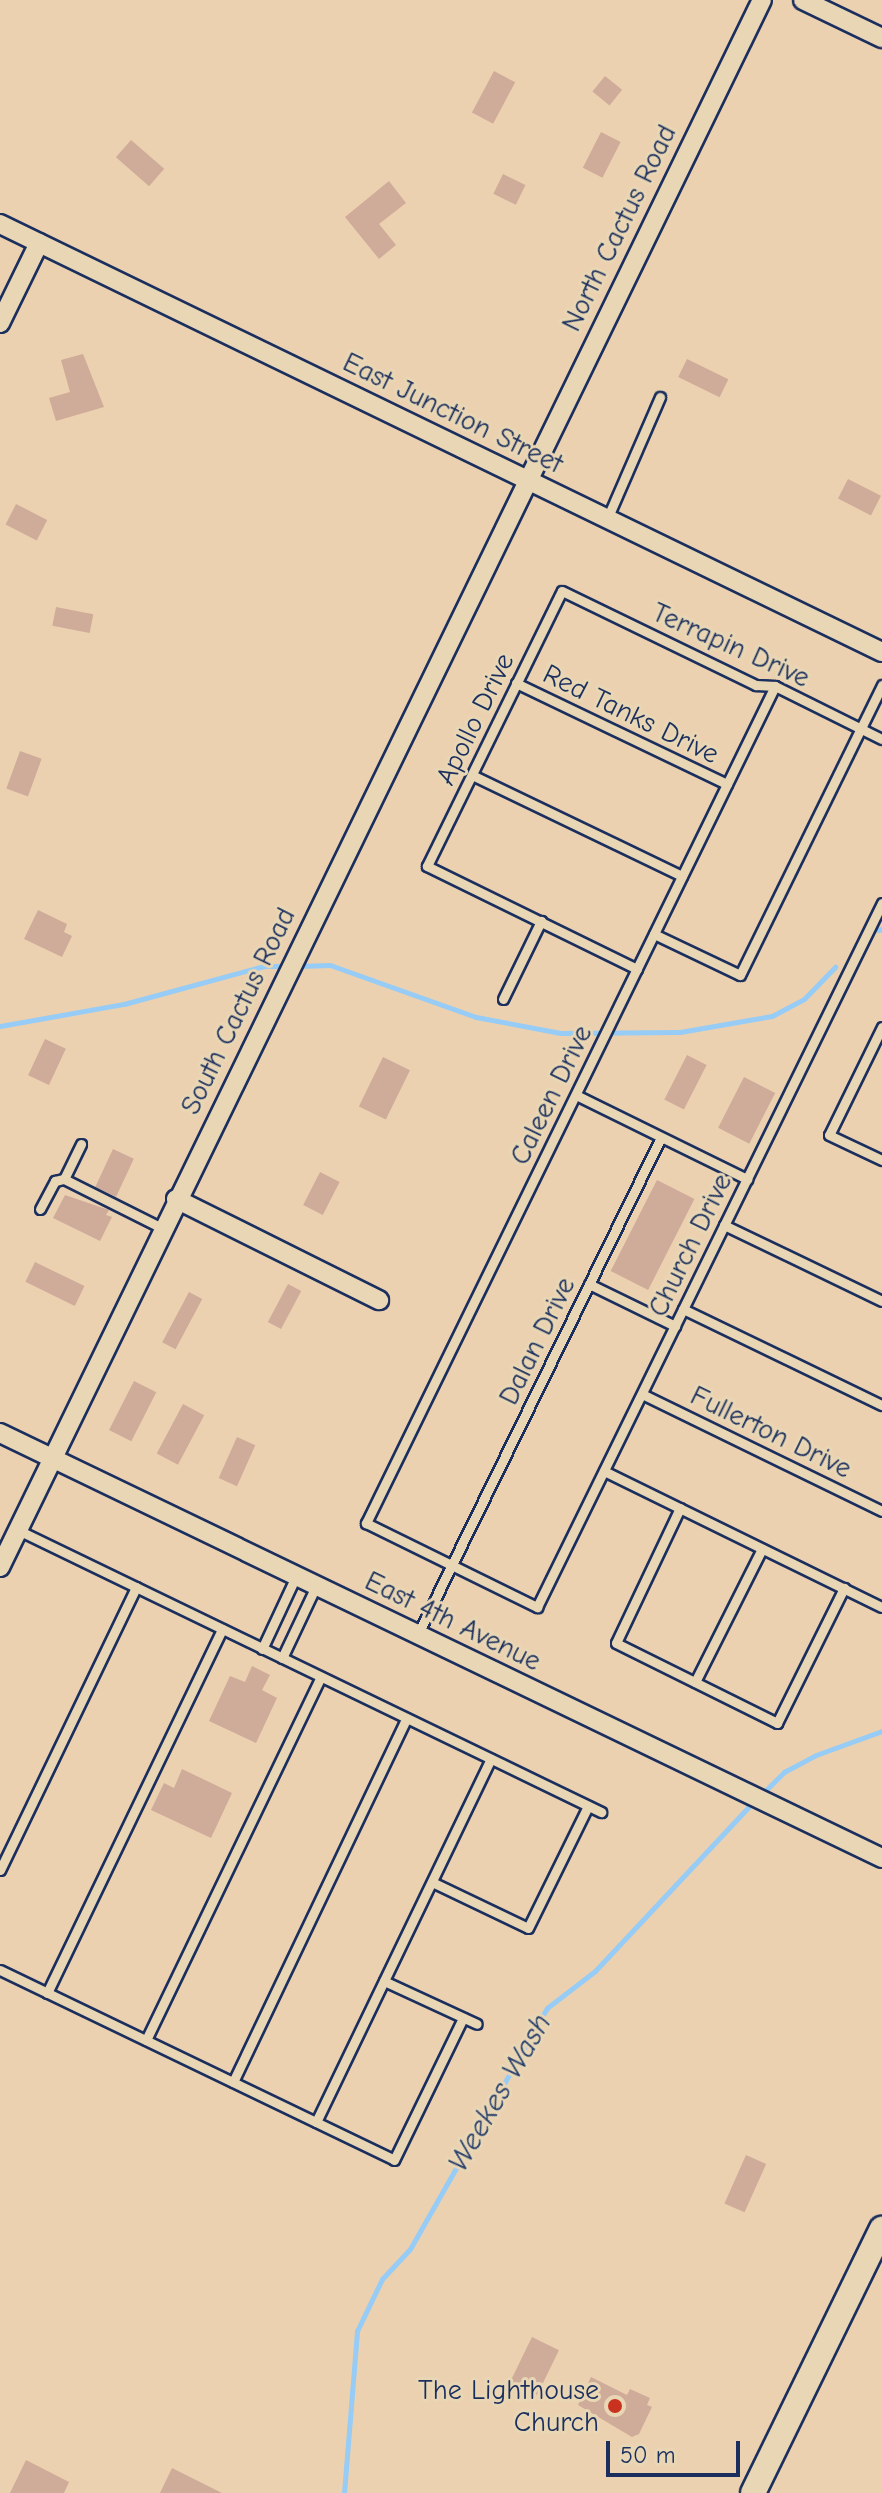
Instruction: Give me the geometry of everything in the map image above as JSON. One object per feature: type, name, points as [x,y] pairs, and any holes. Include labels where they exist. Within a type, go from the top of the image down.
[{"type":"main road","points":[[753,2493],[882,2229]]},
{"type":"street","points":[[803,0],[882,38]]},
{"type":"street","name":"North Cactus Road","points":[[530,482],[757,2]]},
{"type":"street","name":"East Junction Street","points":[[0,224],[882,652]]},
{"type":"street","points":[[0,323],[39,243]]},
{"type":"street","name":"South Cactus Road","points":[[0,1567],[176,1199],[530,482]]},
{"type":"street","points":[[176,1199],[379,1300]]},
{"type":"street","name":"East 4th Avenue","points":[[0,1433],[882,1858]]},
{"type":"lane","points":[[607,519],[660,397]]},
{"type":"lane","name":"Apollo Drive","points":[[541,921],[427,866],[562,591]]},
{"type":"lane","name":"Terrapin Drive","points":[[562,591],[756,685],[775,686],[882,739]]},
{"type":"lane","name":"Red Tanks Drive","points":[[516,683],[727,784]]},
{"type":"lane","points":[[654,934],[740,975],[882,685]]},
{"type":"lane","name":"Caleen Drive","points":[[452,1565],[366,1523],[775,686]]},
{"type":"lane","points":[[472,775],[682,876]]},
{"type":"lane","name":"Church Drive","points":[[452,1565],[537,1607],[882,903]]},
{"type":"lane","points":[[503,999],[541,921],[637,969]]},
{"type":"lane","points":[[882,1027],[829,1135],[882,1160]]},
{"type":"lane","points":[[576,1095],[747,1179]]},
{"type":"lane","name":"Dalan Drive","points":[[417,1636],[661,1137]]},
{"type":"lane","points":[[64,1179],[81,1144]]},
{"type":"lane","points":[[40,1209],[55,1181],[64,1179],[162,1228]]},
{"type":"lane","points":[[724,1225],[882,1301]]},
{"type":"lane","points":[[589,1284],[675,1326]]},
{"type":"lane","points":[[683,1309],[882,1405]]},
{"type":"lane","name":"Fullerton Drive","points":[[642,1394],[882,1511]]},
{"type":"lane","points":[[604,1471],[882,1607]]},
{"type":"lane","points":[[680,1508],[616,1643],[777,1723],[844,1588]]},
{"type":"lane","points":[[18,1530],[601,1812]]},
{"type":"lane","points":[[695,1682],[762,1549]]},
{"type":"lane","points":[[262,1649],[296,1576]]},
{"type":"lane","points":[[282,1658],[316,1586]]},
{"type":"lane","points":[[0,1870],[136,1587]]},
{"type":"lane","points":[[47,1993],[222,1629]]},
{"type":"lane","points":[[146,2040],[321,1677]]},
{"type":"lane","points":[[233,2082],[407,1718]]},
{"type":"lane","points":[[316,2122],[491,1759]]},
{"type":"lane","points":[[432,1882],[528,1928],[588,1806]]},
{"type":"lane","points":[[0,1970],[394,2160],[463,2018]]},
{"type":"lane","points":[[384,1981],[477,2024]]},
{"type":"building","points":[[494,71],[515,82],[493,124],[472,112]]},
{"type":"building","points":[[605,76],[622,90],[610,105],[592,92]]},
{"type":"building","points":[[601,132],[621,142],[602,178],[583,168]]},
{"type":"building","points":[[131,140],[164,169],[149,186],[116,157]]},
{"type":"building","points":[[503,174],[525,185],[516,205],[493,194]]},
{"type":"building","points":[[389,181],[406,203],[379,224],[396,245],[379,259],[345,217]]},
{"type":"building","points":[[83,354],[104,407],[56,421],[49,398],[70,392],[61,360]]},
{"type":"building","points":[[687,359],[728,379],[720,397],[678,377]]},
{"type":"building","points":[[848,479],[881,496],[871,515],[838,499]]},
{"type":"building","points":[[16,504],[47,520],[37,540],[6,524]]},
{"type":"building","points":[[56,607],[93,614],[90,633],[52,626]]},
{"type":"building","points":[[20,751],[42,759],[28,796],[6,789]]},
{"type":"building","points":[[38,910],[67,924],[64,932],[72,936],[62,957],[24,939]]},
{"type":"building","points":[[45,1039],[66,1049],[49,1085],[28,1075]]},
{"type":"building","points":[[687,1055],[707,1065],[684,1110],[664,1100]]},
{"type":"building","points":[[383,1057],[410,1070],[386,1120],[359,1106]]},
{"type":"building","points":[[744,1077],[775,1093],[749,1144],[718,1128]]},
{"type":"building","points":[[113,1149],[134,1159],[116,1197],[95,1187]]},
{"type":"building","points":[[320,1172],[340,1182],[323,1215],[303,1205]]},
{"type":"building","points":[[657,1180],[694,1199],[648,1290],[611,1271]]},
{"type":"building","points":[[65,1195],[109,1210],[106,1215],[112,1217],[100,1241],[53,1218]]},
{"type":"building","points":[[35,1262],[84,1286],[75,1306],[25,1282]]},
{"type":"building","points":[[288,1284],[301,1291],[281,1329],[268,1322]]},
{"type":"building","points":[[189,1292],[202,1299],[175,1349],[162,1342]]},
{"type":"building","points":[[134,1381],[156,1392],[131,1441],[109,1430]]},
{"type":"building","points":[[183,1404],[204,1415],[178,1465],[157,1453]]},
{"type":"building","points":[[237,1437],[255,1445],[237,1486],[219,1478]]},
{"type":"building","points":[[252,1666],[270,1675],[262,1690],[277,1698],[256,1743],[209,1721],[230,1676],[245,1682]]},
{"type":"building","points":[[182,1769],[232,1793],[211,1838],[151,1810],[164,1783],[174,1788]]},
{"type":"building","points":[[746,2155],[766,2164],[745,2212],[724,2203]]},
{"type":"building","points":[[532,2337],[559,2350],[537,2395],[510,2382]]},
{"type":"building","name":"The Lighthouse Church","points":[[591,2377],[627,2395],[630,2389],[650,2398],[647,2405],[652,2407],[639,2434],[632,2437],[578,2405]]},
{"type":"building","points":[[26,2460],[69,2482],[64,2493],[10,2493]]},
{"type":"building","points":[[172,2468],[222,2493],[160,2493]]},
{"type":"waterway","points":[[878,930],[882,929]]},
{"type":"waterway","points":[[298,966],[330,965],[476,1017],[561,1033],[680,1032],[772,1016],[804,999],[835,967]]},
{"type":"waterway","points":[[0,1026],[124,1004],[264,966],[288,966]]},
{"type":"waterway","name":"Weekes Wash","points":[[761,1795],[784,1772],[816,1755],[882,1731]]},
{"type":"waterway","name":"Weekes Wash","points":[[344,2493],[357,2331],[382,2279],[410,2249],[547,2008],[595,1971],[753,1802]]},
{"type":"place","name":"The Lighthouse Church","points":[[615,2406]]}]
